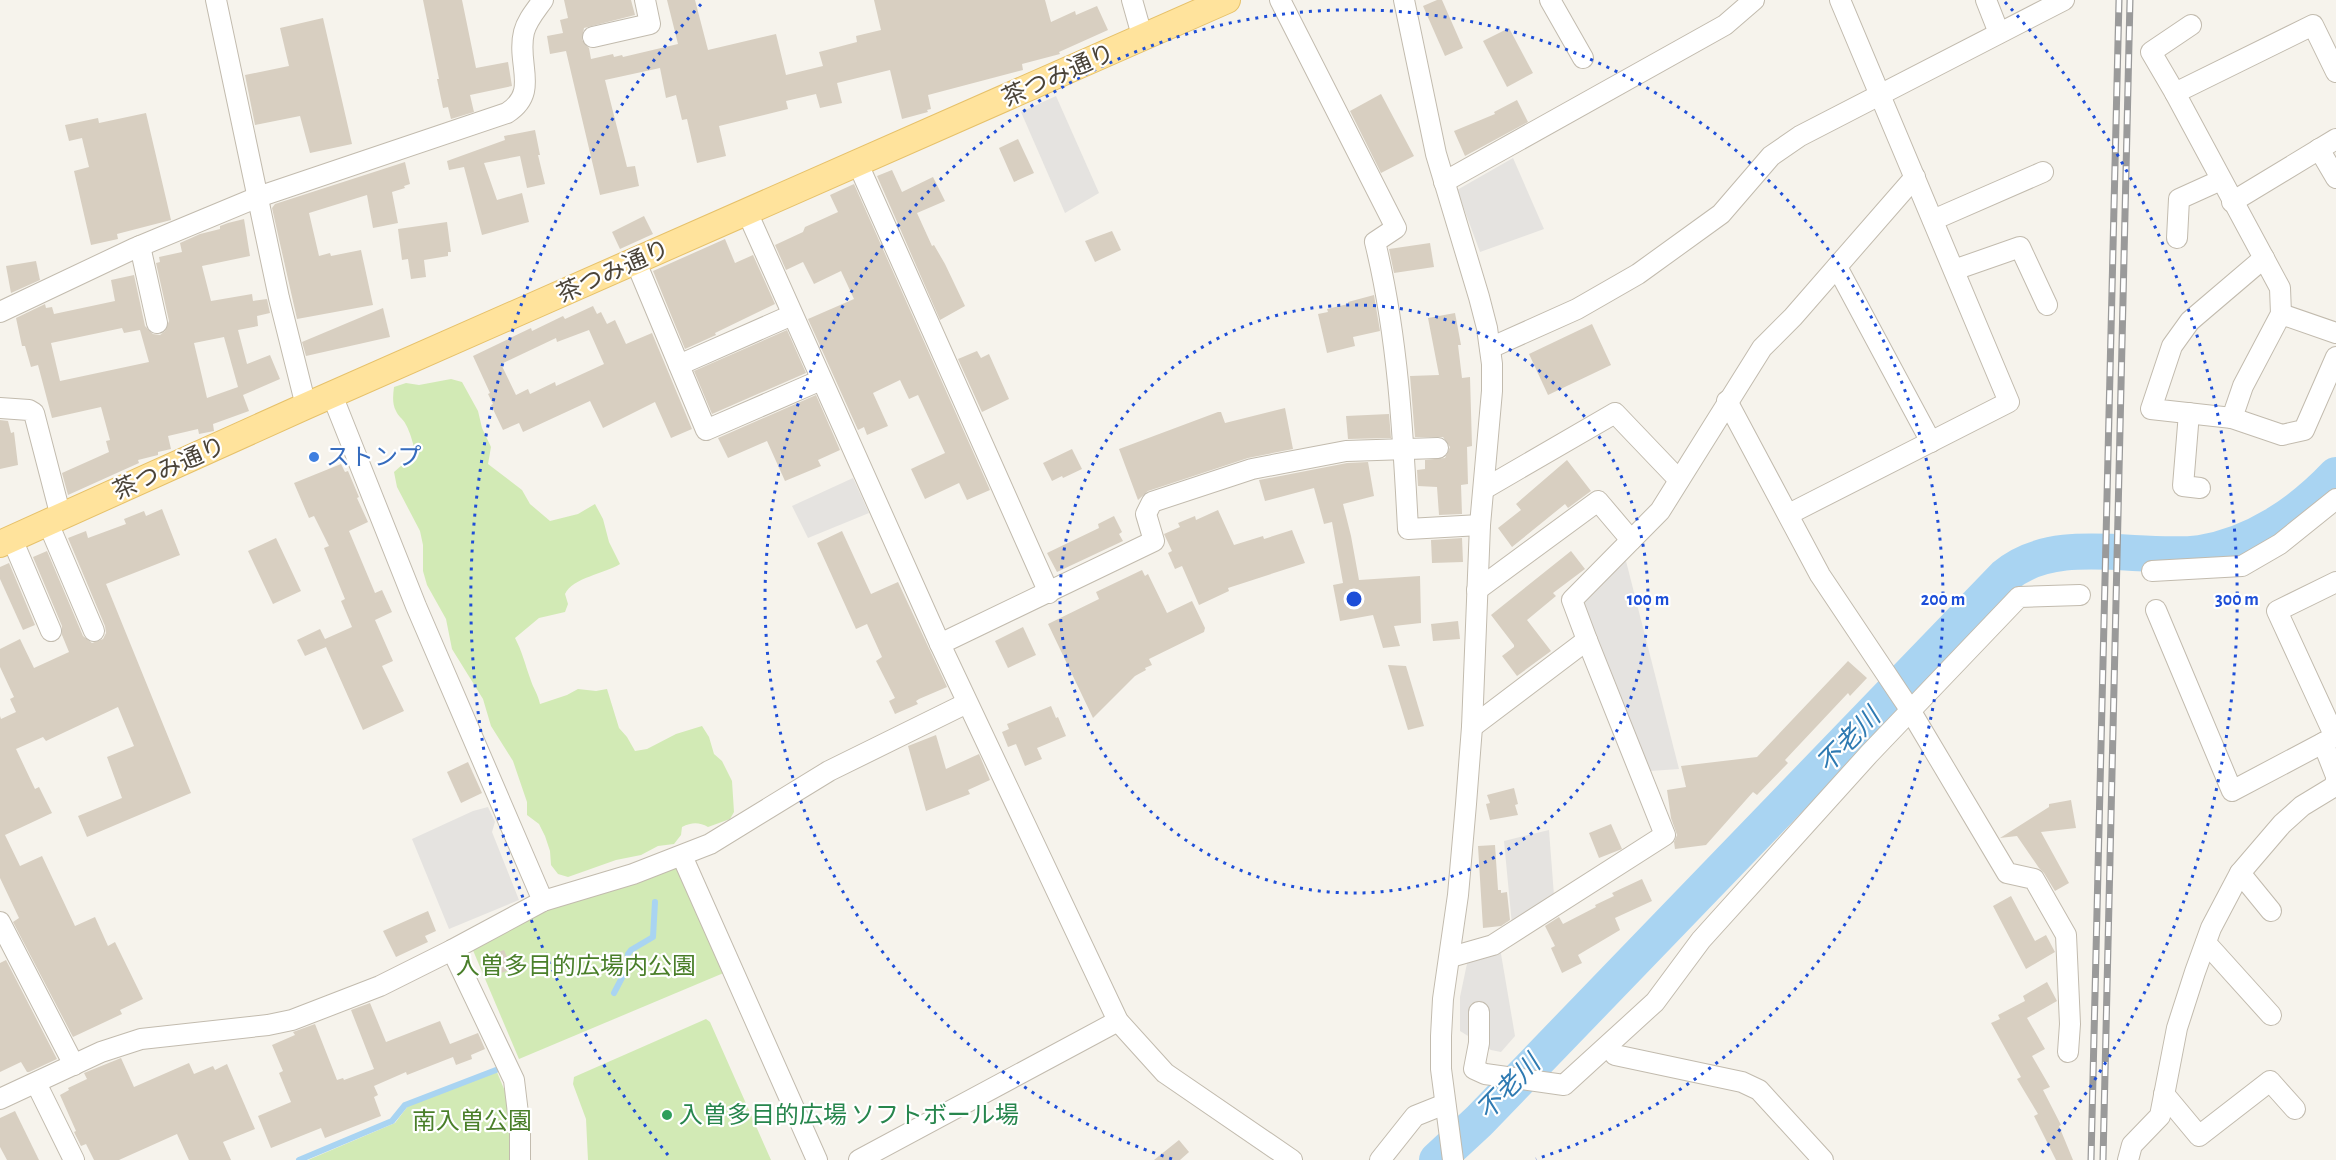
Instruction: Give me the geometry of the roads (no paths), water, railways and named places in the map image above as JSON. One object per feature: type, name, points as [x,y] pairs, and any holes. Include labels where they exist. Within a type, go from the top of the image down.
[{"type":"main road","name":"茶つみ通り","points":[[6,542],[306,406],[1097,57],[1143,39],[1227,0]]},
{"type":"street","points":[[216,0],[279,298],[306,406]]},
{"type":"street","points":[[0,312],[140,246],[258,196],[507,113],[517,107],[524,95],[526,87],[522,53],[524,32],[530,18],[543,0]]},
{"type":"street","points":[[593,37],[650,24],[645,0]]},
{"type":"street","points":[[1132,0],[1143,39]]},
{"type":"street","points":[[1280,0],[1396,228],[1375,242],[1382,270],[1397,372],[1408,529],[1480,525]]},
{"type":"street","points":[[1404,0],[1444,182],[1487,328],[1492,391],[1480,525],[1472,727],[1458,895],[1443,999],[1441,1069],[1453,1160]]},
{"type":"street","points":[[1550,0],[1583,58]]},
{"type":"street","points":[[1444,182],[1725,25],[1754,0]]},
{"type":"street","points":[[1789,514],[2009,402],[1840,0]]},
{"type":"street","points":[[1986,0],[1999,33]]},
{"type":"street","points":[[1490,348],[1577,309],[1638,274],[1720,214],[1779,149],[1880,94],[2064,0]]},
{"type":"street","points":[[2175,93],[2313,25],[2336,72]]},
{"type":"street","points":[[2191,26],[2151,52],[2280,288],[2281,314],[2243,386],[2232,418]]},
{"type":"street","points":[[2232,202],[2336,139]]},
{"type":"street","points":[[2319,150],[2336,178]]},
{"type":"street","points":[[858,164],[1049,593]]},
{"type":"street","points":[[1933,220],[2043,172]]},
{"type":"street","points":[[1450,957],[1493,945],[1665,834],[1572,600],[1660,511],[1761,348],[1838,267],[1915,177]]},
{"type":"street","points":[[2177,238],[2179,199],[2221,180]]},
{"type":"street","points":[[747,212],[967,703],[1118,1021],[1165,1073],[1292,1160]]},
{"type":"street","points":[[140,246],[157,323]]},
{"type":"street","points":[[1954,270],[2020,247],[2047,305]]},
{"type":"street","points":[[2264,258],[2190,321],[2172,346],[2151,409],[2232,418],[2282,435],[2304,430],[2336,357]]},
{"type":"street","points":[[635,260],[706,430],[821,380]]},
{"type":"street","points":[[1838,267],[1931,442]]},
{"type":"street","points":[[2281,314],[2336,333]]},
{"type":"street","points":[[679,365],[792,315]]},
{"type":"street","points":[[332,395],[416,606],[543,901]]},
{"type":"street","points":[[1727,400],[1820,575],[1905,703],[2007,873],[2034,879],[2066,935],[2070,1024],[2068,1052]]},
{"type":"street","points":[[0,408],[29,410],[34,413],[55,520],[94,631]]},
{"type":"street","points":[[1484,489],[1615,413],[1679,480]]},
{"type":"street","points":[[2189,413],[2183,486],[2200,488]]},
{"type":"street","points":[[940,644],[1154,541],[1146,514],[1152,502],[1252,469],[1346,452],[1438,448]]},
{"type":"street","points":[[2152,571],[2242,567],[2280,544],[2336,499]]},
{"type":"street","points":[[1477,590],[1598,501],[1631,540]]},
{"type":"street","points":[[6,542],[51,631]]},
{"type":"street","points":[[2128,1160],[2132,1145],[2160,1116],[2177,1028],[2206,943],[2240,873],[2282,824],[2302,806],[2335,786],[2331,739],[2277,611],[2336,582]]},
{"type":"street","points":[[1441,1069],[1480,1072],[1564,1085],[1655,1002],[1701,940],[1905,703],[2019,597],[2080,595]]},
{"type":"street","points":[[2156,610],[2232,791],[2331,739]]},
{"type":"street","points":[[1472,727],[1587,640]]},
{"type":"street","points":[[0,1100],[101,1052],[141,1039],[268,1025],[292,1020],[380,986],[543,901],[633,874],[710,844],[829,771],[967,703]]},
{"type":"street","points":[[682,856],[818,1160]]},
{"type":"street","points":[[2240,873],[2271,911]]},
{"type":"street","points":[[0,922],[74,1065]]},
{"type":"street","points":[[2206,943],[2271,1015]]},
{"type":"street","points":[[452,950],[514,1080],[520,1130],[520,1160]]},
{"type":"street","points":[[1479,1012],[1480,1072]]},
{"type":"street","points":[[859,1160],[1118,1021]]},
{"type":"street","points":[[1615,1055],[1742,1082],[1759,1089],[1824,1160]]},
{"type":"street","points":[[2164,1095],[2199,1136],[2270,1081],[2295,1109]]},
{"type":"street","points":[[36,1083],[74,1160]]},
{"type":"street","points":[[1380,1160],[1414,1116],[1446,1112]]},
{"type":"waterway","name":"不老川","points":[[1437,1160],[1479,1121],[2005,576],[2026,563],[2048,555],[2099,551],[2176,555],[2220,549],[2239,543],[2274,525],[2307,502],[2336,475]]},
{"type":"waterway","points":[[614,993],[626,970],[628,954],[653,937],[655,902]]},
{"type":"waterway","points":[[299,1160],[392,1121],[405,1105],[496,1070]]},
{"type":"railway","points":[[2091,1160],[2119,0]]},
{"type":"railway","points":[[2103,1160],[2130,0]]},
{"type":"place","name":"ストンプ","points":[[314,457]]},
{"type":"place","name":"入曽多目的広場 ソフトボール場","points":[[667,1115]]},
{"type":"park label","name":"入曽多目的広場内公園","points":[[576,966]]},
{"type":"park label","name":"南入曽公園","points":[[472,1121]]}]
